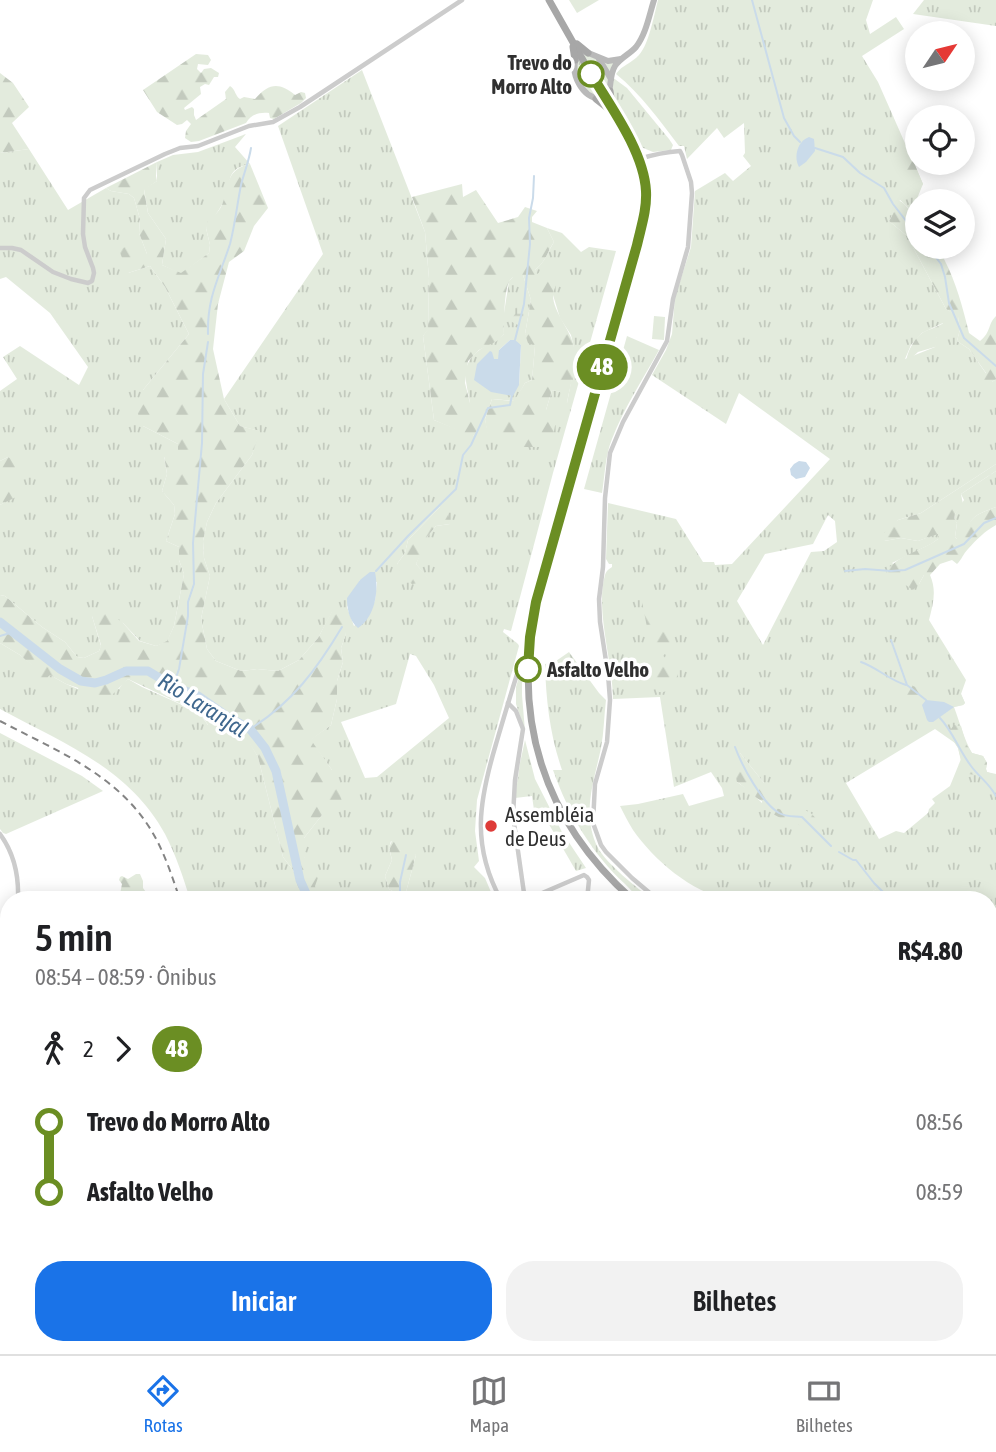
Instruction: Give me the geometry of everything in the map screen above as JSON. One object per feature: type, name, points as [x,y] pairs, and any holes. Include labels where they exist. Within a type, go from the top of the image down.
[{"type":"main road","points":[[549,0],[607,94],[639,159],[645,186],[644,215],[536,602],[528,669],[534,736],[551,791],[569,825],[591,857],[624,891]]},
{"type":"main road","points":[[596,99],[607,94],[614,68],[635,48],[641,38],[654,0]]},
{"type":"main road","points":[[581,55],[608,61],[621,59]]},
{"type":"main road","points":[[581,55],[574,68],[577,80],[587,93],[614,112]]},
{"type":"main road","points":[[598,57],[611,80]]},
{"type":"street","points":[[0,248],[21,250],[53,272],[89,283],[94,273],[83,240],[84,198],[90,190],[180,148],[198,146],[243,128],[279,120],[463,0]]},
{"type":"street","points":[[639,159],[658,153],[680,151],[691,182],[690,238],[673,299],[667,341],[622,422],[609,459],[599,599],[610,704],[607,742],[595,784],[593,817],[603,849],[647,891]]},
{"type":"street","points":[[496,891],[486,868],[480,835],[480,814],[484,785],[521,662]]},
{"type":"street","points":[[508,703],[516,711],[523,732],[515,780],[513,817],[525,891]]},
{"type":"street","points":[[0,834],[16,868],[18,891]]},
{"type":"street","points":[[546,891],[580,876],[589,880],[588,891]]},
{"type":"green space","points":[[569,0],[599,0],[577,13]]},
{"type":"green space","points":[[658,0],[873,0],[866,20],[870,34],[896,17],[904,29],[862,56],[878,82],[905,143],[905,175],[919,175],[923,184],[921,189],[905,189],[905,205],[900,200],[889,221],[905,234],[905,259],[919,259],[946,309],[958,316],[960,329],[957,341],[969,349],[992,382],[996,379],[996,464],[921,513],[898,520],[884,541],[901,538],[918,541],[939,533],[938,539],[931,544],[892,563],[919,584],[924,575],[930,575],[934,592],[929,620],[966,680],[961,694],[965,703],[954,707],[972,753],[983,756],[987,763],[987,772],[996,774],[996,891],[703,891],[674,873],[651,852],[633,830],[620,806],[683,794],[689,806],[724,796],[711,772],[674,787],[660,697],[613,699],[602,604],[605,575],[612,567],[606,559],[608,503],[676,519],[703,562],[714,562],[715,565],[732,564],[830,459],[739,393],[726,424],[652,375],[672,334],[675,297],[691,247],[695,191],[725,173],[733,181],[751,166],[743,156],[744,123],[724,138],[717,128],[687,159],[684,146],[679,146],[642,99],[616,74],[643,50]],"holes":[[[943,323],[935,347],[905,359],[911,345],[922,333]],[[828,515],[835,521],[837,542],[824,551],[811,552],[763,645],[737,601],[765,554],[813,544]],[[935,729],[955,743],[961,759],[950,786],[932,799],[935,803],[928,813],[904,833],[896,831],[879,839],[846,783]],[[740,753],[764,783],[762,803],[737,782]]]},
{"type":"green space","points":[[924,0],[996,0],[996,26],[913,14]]},
{"type":"green space","points":[[196,54],[208,55],[211,60],[208,65],[198,64],[197,69],[201,73],[204,69],[211,68],[219,73],[209,85],[200,87],[201,94],[184,108],[194,109],[196,120],[226,99],[225,92],[230,86],[240,99],[255,99],[274,86],[284,88],[295,95],[305,93],[306,98],[274,119],[270,118],[269,113],[259,113],[246,123],[191,142],[185,138],[191,124],[187,120],[177,125],[157,112],[143,90]]},
{"type":"green space","name":"Trevo do Morro Alto","points":[[586,54],[616,62],[604,95],[597,97],[584,87],[578,78],[576,62]]},
{"type":"green space","points":[[362,70],[425,232],[429,278],[428,330],[423,336],[434,420],[474,436],[466,370],[477,352],[504,334],[509,281],[515,275],[523,275],[531,300],[525,334],[535,346],[532,380],[525,383],[515,401],[492,399],[485,419],[489,438],[546,410],[552,390],[561,392],[567,403],[574,366],[571,335],[560,318],[553,295],[535,270],[554,242],[547,228],[562,233],[581,252],[589,247],[616,251],[511,631],[504,629],[503,632],[519,646],[477,800],[475,831],[479,861],[474,867],[485,878],[491,891],[406,891],[416,855],[401,851],[391,841],[389,848],[392,860],[385,876],[389,889],[392,891],[315,891],[304,857],[304,838],[322,815],[332,770],[310,740],[331,725],[337,699],[337,681],[343,662],[341,648],[346,634],[332,612],[318,638],[299,660],[278,671],[241,671],[216,661],[207,649],[201,619],[210,576],[204,558],[203,541],[207,522],[216,503],[252,455],[259,431],[240,426],[224,399],[323,254],[278,126]],"holes":[[[510,340],[521,345],[519,385],[494,359],[499,359],[499,350]],[[440,507],[450,524],[436,526],[427,537],[416,564],[430,581],[397,564],[405,553],[408,540]],[[360,580],[377,582],[375,600],[371,610],[354,626],[347,607]],[[410,654],[416,656],[434,685],[449,718],[377,777],[365,778],[341,722],[396,704]]]},
{"type":"green space","points":[[0,73],[13,83],[29,107],[12,123],[29,149],[0,153]]},
{"type":"green space","points":[[612,77],[627,88],[669,139],[673,145],[671,150],[653,152],[641,147],[614,104]]},
{"type":"green space","points":[[246,134],[235,147],[250,164],[233,172],[223,202],[206,228],[209,253],[181,274],[162,265],[166,239],[148,213],[144,189],[157,181],[157,162],[173,155],[198,152]]},
{"type":"green space","points":[[29,149],[68,210],[106,188],[134,198],[140,219],[139,233],[147,254],[143,254],[128,273],[150,266],[165,287],[189,334],[143,390],[143,426],[178,444],[178,455],[164,457],[167,474],[162,491],[174,505],[175,514],[166,541],[179,547],[179,560],[184,574],[174,626],[167,642],[156,646],[140,641],[123,623],[92,616],[101,646],[99,651],[84,658],[77,657],[65,642],[5,596],[0,595],[0,505],[16,496],[8,457],[0,461],[0,391],[17,379],[3,357],[20,346],[79,385],[88,367],[50,313],[6,277],[0,279],[0,153]]},
{"type":"green space","points":[[905,150],[905,175],[919,175],[923,184],[918,189],[913,185],[901,187],[902,157]]},
{"type":"green space","points":[[157,162],[157,181],[144,190],[148,213],[166,239],[162,265],[181,273],[209,253],[206,228],[208,219],[221,206],[229,181],[239,168],[250,164],[268,208],[254,226],[244,251],[229,262],[218,304],[213,349],[224,399],[240,426],[260,431],[252,455],[216,503],[207,522],[203,541],[204,558],[210,576],[201,619],[207,649],[216,661],[241,671],[278,671],[299,660],[318,638],[332,611],[340,611],[346,634],[341,648],[343,662],[337,681],[337,699],[331,725],[311,740],[332,770],[343,804],[322,815],[304,838],[304,857],[320,872],[315,886],[316,891],[302,891],[293,870],[283,857],[258,757],[246,738],[228,724],[210,718],[209,726],[198,712],[128,679],[113,694],[89,704],[80,695],[78,688],[50,675],[43,681],[38,680],[33,666],[0,643],[0,595],[5,596],[65,642],[77,657],[84,658],[99,651],[101,645],[92,616],[102,607],[123,623],[139,641],[156,646],[167,641],[174,626],[184,574],[179,560],[179,547],[166,541],[175,514],[174,505],[162,491],[167,474],[164,456],[178,454],[178,444],[143,426],[135,407],[143,390],[189,334],[165,287],[150,266],[128,273],[119,250],[136,241],[143,254],[147,254],[139,233],[140,219],[134,198],[106,188]]},
{"type":"green space","points":[[462,184],[463,197],[476,190],[498,223],[518,217],[525,207],[537,211],[532,222],[547,228],[554,242],[535,270],[537,274],[548,267],[558,279],[553,293],[554,301],[572,341],[575,361],[567,403],[563,402],[560,392],[552,390],[546,410],[557,415],[551,447],[518,447],[488,438],[485,419],[492,399],[514,401],[525,383],[532,380],[535,346],[528,343],[525,334],[531,300],[523,275],[510,280],[507,287],[504,334],[497,341],[479,350],[468,361],[465,383],[470,403],[479,411],[480,424],[473,437],[434,420],[423,336],[428,329],[429,278],[425,232],[412,197]]},
{"type":"green space","points":[[893,199],[905,205],[905,234],[889,221],[894,211]]},
{"type":"green space","points":[[919,259],[944,259],[956,286],[969,333],[980,341],[996,316],[996,379],[992,382],[980,384],[986,373],[969,349],[957,341],[960,329],[958,317],[946,309]]},
{"type":"green space","points":[[524,304],[525,325],[522,327],[510,321],[515,314],[515,308]]},
{"type":"green space","points":[[654,316],[665,317],[664,340],[652,339]]},
{"type":"green space","points":[[944,323],[947,328],[936,338],[938,342],[935,347],[918,352],[906,363],[916,339],[924,332]]},
{"type":"green space","points":[[627,336],[659,350],[612,439],[602,493],[584,489]]},
{"type":"green space","points":[[8,457],[26,466],[16,497],[0,505],[0,461]]},
{"type":"green space","points":[[996,464],[996,471],[961,494],[963,504],[954,519],[957,523],[955,537],[957,539],[966,532],[977,515],[996,507],[996,525],[974,542],[957,564],[952,560],[940,564],[930,575],[924,575],[913,590],[886,572],[903,557],[938,539],[938,534],[918,541],[901,538],[884,541],[882,535],[898,520],[921,513]]},
{"type":"green space","points":[[996,471],[996,507],[974,518],[967,532],[958,540],[955,537],[957,523],[954,520],[964,500],[961,494]]},
{"type":"green space","points":[[440,507],[448,511],[450,524],[436,526],[427,537],[433,548],[422,552],[416,564],[431,581],[412,584],[402,576],[397,564],[405,553],[408,540]]},
{"type":"green space","points":[[641,596],[656,612],[666,608],[675,640],[663,647],[661,654],[679,670],[673,686],[668,691],[659,692],[654,687],[651,674],[655,669]]},
{"type":"green space","points":[[0,643],[34,666],[78,689],[119,689],[128,679],[198,712],[208,725],[210,718],[228,724],[247,738],[258,757],[283,857],[293,870],[302,891],[187,891],[165,834],[133,791],[93,760],[0,709]]},
{"type":"green space","points":[[569,652],[606,700],[602,742],[590,798],[590,823],[598,848],[608,861],[642,891],[633,891],[602,860],[574,817],[553,770],[562,770],[549,718],[545,664],[556,661]]},
{"type":"green space","points":[[521,670],[525,731],[516,704],[516,687]]},
{"type":"green space","points":[[903,679],[913,686],[944,697],[961,694],[965,703],[954,707],[944,702],[926,700],[922,705],[904,703],[900,688]]},
{"type":"green space","points":[[954,725],[961,726],[966,744],[972,753],[983,756],[987,763],[987,772],[996,775],[992,777],[968,774],[963,770],[958,748],[948,733]]},
{"type":"green space","points":[[0,733],[82,776],[103,791],[3,833],[0,829]]},
{"type":"green space","points":[[525,740],[535,779],[562,832],[586,868],[576,871],[543,814],[537,815],[534,810],[532,796],[515,798]]},
{"type":"green space","points":[[740,753],[764,783],[772,800],[770,805],[737,782],[731,757]]},
{"type":"green space","points":[[794,807],[806,810],[816,818],[823,833],[819,838],[811,842],[805,839],[806,831],[798,824],[773,814],[775,808],[783,810]]},
{"type":"green space","points":[[392,841],[397,843],[401,851],[409,850],[416,855],[406,891],[389,889],[385,876],[392,860],[389,847]]},
{"type":"green space","points":[[140,874],[145,891],[121,891],[120,877],[128,879]]},
{"type":"water","points":[[809,137],[814,139],[815,151],[799,167],[796,158],[798,149]]},
{"type":"water","points":[[510,340],[521,345],[519,385],[513,396],[491,392],[474,380],[477,364],[490,351],[494,359],[498,359],[499,350]]},
{"type":"water","points":[[799,461],[806,462],[810,468],[805,477],[796,479],[791,475],[790,469]]},
{"type":"water","points":[[370,572],[375,572],[376,595],[372,610],[358,628],[348,610],[347,598],[360,580]]},
{"type":"water","points":[[926,700],[944,702],[954,707],[929,722],[922,705]]},
{"type":"waterway","points":[[752,0],[784,118],[800,142]]},
{"type":"waterway","points":[[208,334],[212,298],[230,244],[251,148]]},
{"type":"waterway","points":[[815,148],[843,157],[860,173],[884,188],[905,220]]},
{"type":"waterway","points":[[515,340],[524,304],[534,176]]},
{"type":"waterway","points":[[937,259],[945,277],[949,303],[964,338],[996,366]]},
{"type":"waterway","points":[[173,686],[179,669],[188,602],[194,584],[193,543],[202,443],[203,374],[208,342]]},
{"type":"waterway","points":[[376,571],[456,489],[463,455],[471,445],[488,408],[510,405],[512,395]]},
{"type":"waterway","points":[[845,571],[905,570],[964,544],[984,523],[996,518]]},
{"type":"waterway","name":"Rio Laranjal","points":[[0,622],[60,669],[81,681],[95,683],[126,671],[148,671],[173,686],[198,696],[250,729],[265,748],[276,771],[300,880],[305,891]]},
{"type":"waterway","points":[[250,729],[279,708],[302,684],[342,627]]},
{"type":"waterway","points":[[0,636],[13,632]]},
{"type":"waterway","points":[[891,640],[907,685],[926,700]]},
{"type":"waterway","points":[[861,662],[906,685]]},
{"type":"waterway","points":[[940,718],[971,766],[996,796]]},
{"type":"waterway","points":[[735,747],[742,764],[766,801],[779,813],[802,817],[831,846]]},
{"type":"waterway","points":[[839,852],[856,860],[882,891]]},
{"type":"waterway","points":[[400,891],[406,855]]},
{"type":"railway","points":[[0,721],[63,753],[121,793],[137,810],[156,838],[177,891]]},
{"type":"bus line","name":"48","points":[[528,669],[536,602],[637,245],[645,208],[645,179],[639,159],[591,74]]},
{"type":"place","name":"Trevo do Morro Alto","points":[[591,74]]},
{"type":"place","name":"Asfalto Velho","points":[[528,669]]},
{"type":"place","name":"Assembléia de Deus","points":[[491,826]]}]
